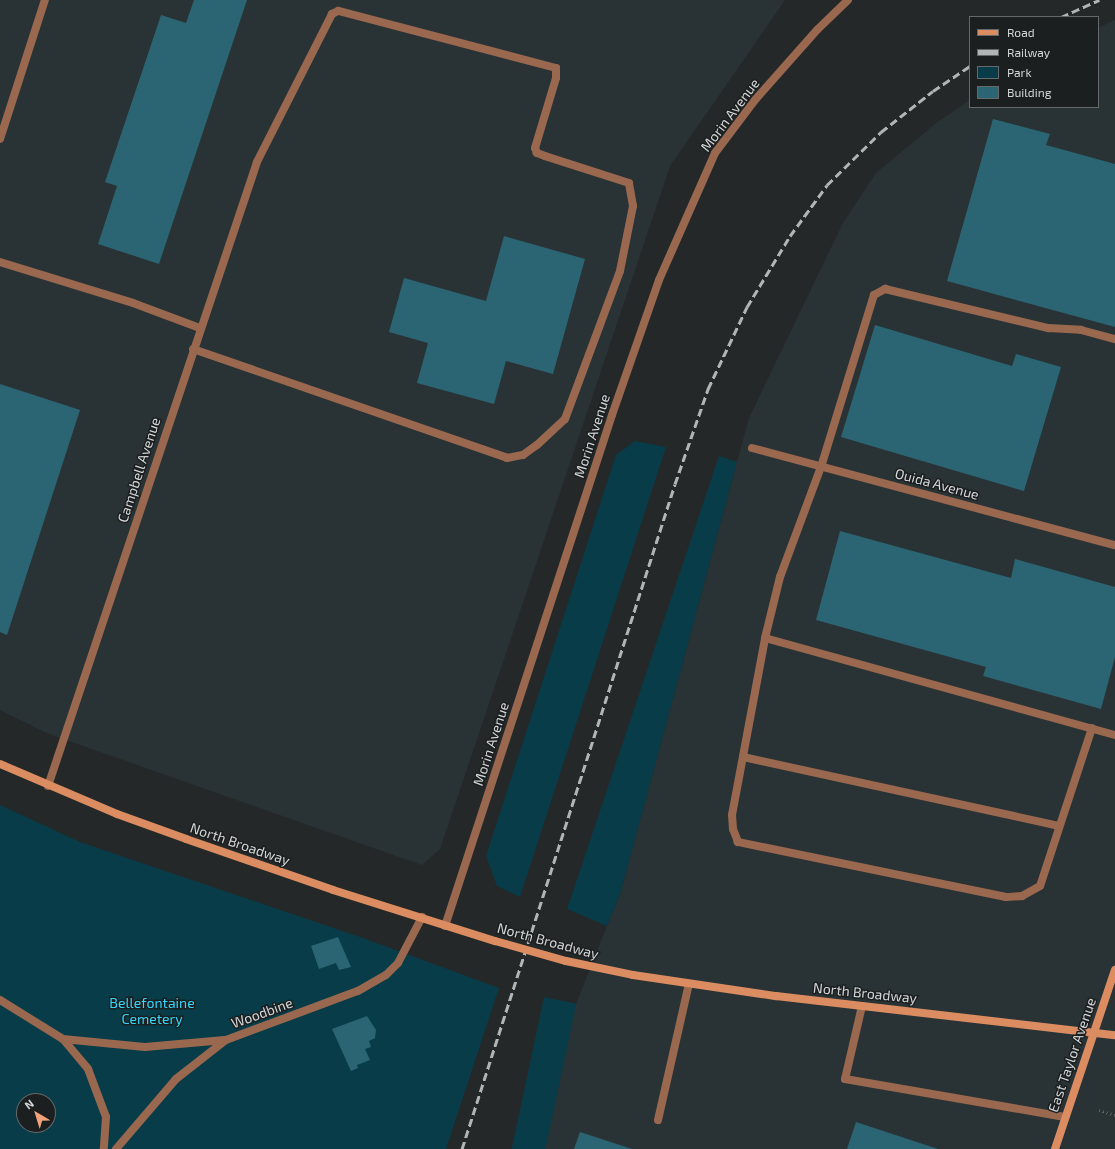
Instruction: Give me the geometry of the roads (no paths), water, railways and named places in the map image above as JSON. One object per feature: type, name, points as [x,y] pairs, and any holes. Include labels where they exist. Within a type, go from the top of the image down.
[{"type":"main road","name":"North Broadway","points":[[0,764],[48,786],[201,844],[333,890],[494,941],[566,961],[633,976],[689,984],[862,1006],[1115,1035]]},
{"type":"main road","name":"East Taylor Avenue","points":[[1055,1149],[1115,970]]},
{"type":"street","points":[[0,139],[45,0]]},
{"type":"street","name":"Morin Avenue","points":[[445,926],[612,415],[659,280],[715,153],[755,100],[817,30],[848,0]]},
{"type":"street","name":"Campbell Avenue","points":[[48,786],[193,349],[200,328],[257,162],[332,14],[338,11],[556,68],[556,78],[535,148],[537,153],[629,184],[634,206],[620,272],[565,419],[537,445],[522,455],[507,458],[193,349]]},
{"type":"street","points":[[0,262],[133,303],[200,328]]},
{"type":"street","points":[[1092,728],[1040,886],[1022,896],[1006,897],[738,842],[733,830],[732,815],[765,638],[780,577],[821,467],[874,295],[885,289],[1048,328],[1081,330],[1115,340]]},
{"type":"street","name":"Ouida Avenue","points":[[752,448],[1115,545]]},
{"type":"street","points":[[765,638],[1115,735]]},
{"type":"street","points":[[743,757],[1059,826]]},
{"type":"street","name":"Woodbine","points":[[116,1149],[176,1079],[226,1040],[372,985],[398,963],[422,918]]},
{"type":"street","points":[[658,1120],[689,984]]},
{"type":"street","points":[[0,1000],[62,1039],[88,1069],[106,1117],[104,1149]]},
{"type":"street","points":[[862,1006],[845,1079],[1065,1117]]},
{"type":"street","points":[[62,1039],[144,1047],[226,1040]]},
{"type":"railway","points":[[1063,16],[1099,0]]},
{"type":"railway","points":[[462,1149],[675,484],[708,389],[747,307],[790,236],[827,185],[881,132],[933,91],[969,67]]},
{"type":"park label","name":"Bellefontaine Cemetery","points":[[152,1012]]}]
